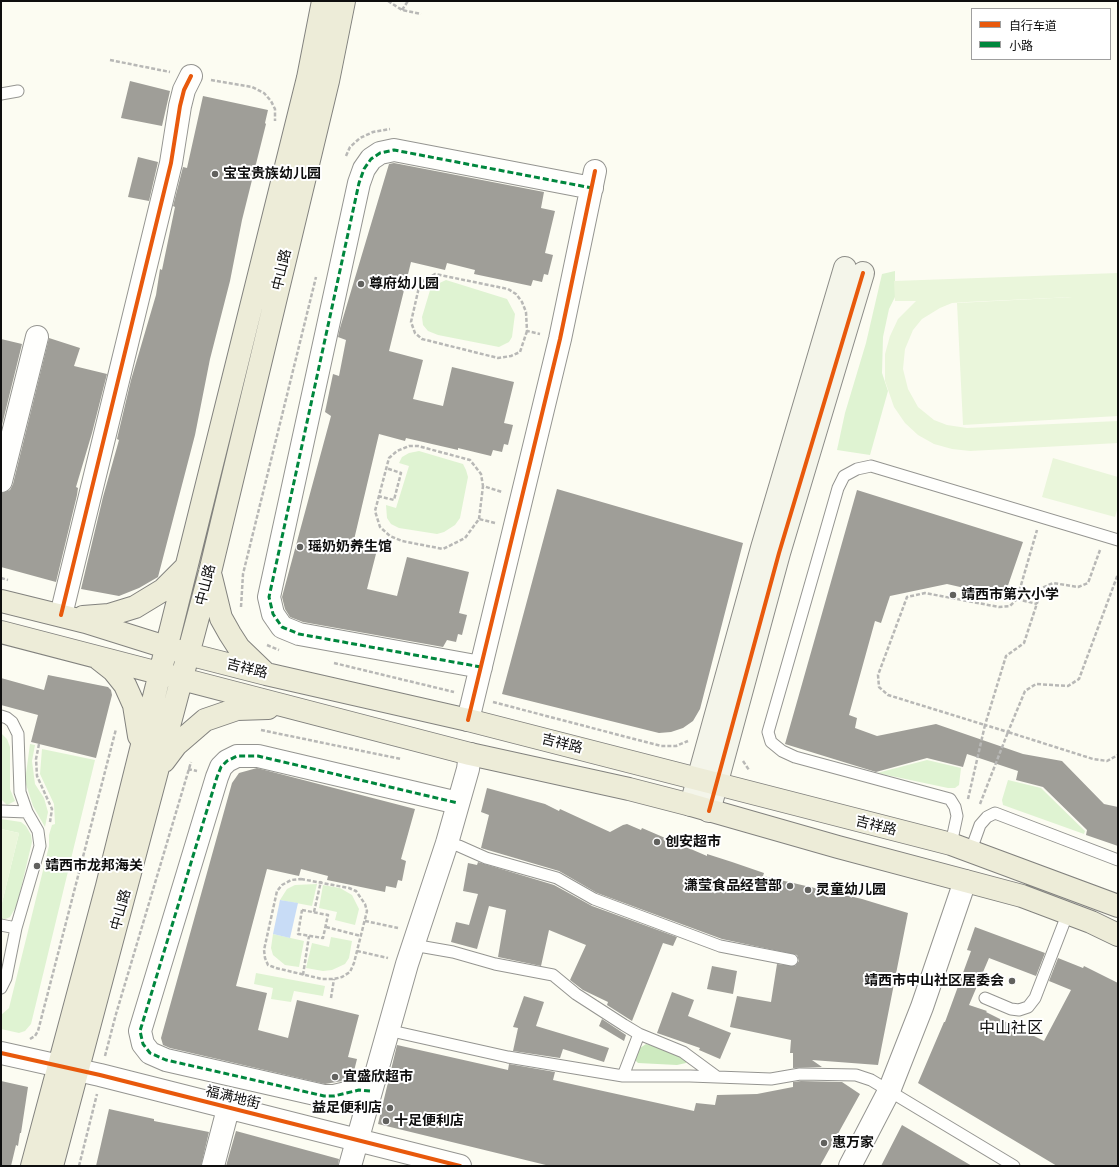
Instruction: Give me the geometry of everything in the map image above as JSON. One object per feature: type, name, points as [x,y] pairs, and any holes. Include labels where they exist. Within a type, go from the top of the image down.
[{"type":"main road","name":"中山路","points":[[52,1166],[68,1069],[107,886],[165,647],[308,78],[323,1]]},
{"type":"main road","name":"中山路","points":[[32,1166],[68,1069],[159,769],[210,572],[328,81],[344,1]]},
{"type":"main road","points":[[66,617],[109,615],[135,607],[163,590],[186,566]]},
{"type":"main road","points":[[210,572],[217,603],[227,628],[240,648],[266,674]]},
{"type":"main road","name":"吉祥路","points":[[1,601],[66,617],[188,654],[266,674],[468,720],[697,778],[969,850],[1118,906]]},
{"type":"main road","name":"吉祥路","points":[[1,632],[296,707],[470,754],[634,791],[700,808],[1022,896],[1067,915],[1090,922],[1118,935]]},
{"type":"main road","points":[[94,656],[113,670],[126,686],[131,696],[139,729],[140,752]]},
{"type":"main road","points":[[159,769],[176,745],[205,720],[237,709],[296,707]]},
{"type":"main road","points":[[915,868],[920,837]]},
{"type":"main road","points":[[969,850],[971,883]]},
{"type":"street","points":[[66,617],[170,162],[180,106],[184,90],[191,76]]},
{"type":"street","points":[[468,720],[475,697],[560,338],[593,179],[394,150],[380,153],[370,159],[364,169],[359,183],[269,597],[273,614],[282,627],[298,634],[481,667]]},
{"type":"street","points":[[854,271],[718,784],[700,808],[697,778],[762,548],[854,271]]},
{"type":"street","points":[[1,481],[37,337]]},
{"type":"street","points":[[350,1166],[356,1139],[387,1030],[447,843],[470,754]]},
{"type":"street","points":[[370,1091],[358,1090],[334,1096],[324,1096],[166,1060],[150,1052],[143,1044],[140,1031],[215,784],[221,767],[227,761],[237,756],[248,755],[458,803]]},
{"type":"street","points":[[850,1166],[889,1091],[971,883]]},
{"type":"street","name":"福满地街","points":[[1,1054],[100,1075],[460,1166]]},
{"type":"street","points":[[213,1166],[228,1108]]},
{"type":"lane","points":[[1,94],[18,91]]},
{"type":"lane","points":[[969,850],[955,806],[950,799],[795,757],[782,751],[771,742],[768,732],[838,488],[844,476],[857,469],[871,466],[1106,535],[1118,540]]},
{"type":"lane","points":[[1,716],[12,722],[18,734],[20,792],[27,812],[39,837],[40,846],[16,928],[6,978],[1,988]]},
{"type":"lane","points":[[1,811],[27,812]]},
{"type":"lane","points":[[969,850],[980,825],[987,817],[995,813],[1118,860]]},
{"type":"lane","points":[[447,843],[459,846],[486,858],[557,878],[594,899],[720,946],[792,960]]},
{"type":"lane","points":[[985,998],[1011,1009],[1019,1010],[1028,1006],[1035,998],[1067,915]]},
{"type":"lane","points":[[1,925],[16,928]]},
{"type":"lane","points":[[413,947],[453,952],[494,964],[553,975],[576,994],[639,1034],[683,1052],[717,1077]]},
{"type":"lane","points":[[387,1030],[515,1058],[623,1076],[771,1079],[800,1074],[856,1075],[871,1080],[1014,1166]]},
{"type":"lane","points":[[623,1076],[639,1034]]},
{"type":"path","points":[[388,1],[402,10],[421,14]]},
{"type":"path","points":[[402,10],[408,1]]},
{"type":"path","points":[[110,60],[252,88],[264,93],[271,100],[275,109],[274,127]]},
{"type":"path","points":[[346,158],[350,147],[360,138],[373,132],[393,129]]},
{"type":"path","points":[[240,613],[243,574],[317,272]]},
{"type":"path","points":[[435,274],[508,289],[516,294],[524,307],[526,312],[527,332],[520,352],[510,356],[498,358],[422,339],[414,333],[412,322],[419,287],[423,281],[435,274]]},
{"type":"path","points":[[527,332],[560,338]]},
{"type":"path","points":[[409,446],[418,446],[470,460],[481,474],[483,486],[479,518],[465,538],[443,549],[402,541],[390,536],[380,527],[374,511],[389,458],[397,451],[409,446]]},
{"type":"path","points":[[378,496],[394,500],[401,473],[386,468]]},
{"type":"path","points":[[483,486],[522,497]]},
{"type":"path","points":[[1041,516],[1017,599],[1010,606],[999,607],[924,593],[907,597],[878,675],[879,687],[888,695],[1092,759],[1107,760],[1118,754]]},
{"type":"path","points":[[479,518],[514,529]]},
{"type":"path","points":[[967,802],[985,725],[1006,656],[1024,643],[1042,588],[1053,583],[1078,587],[1088,583],[1106,535]]},
{"type":"path","points":[[978,808],[1025,691],[1036,684],[1068,686],[1079,679],[1118,574]]},
{"type":"path","points":[[1,578],[15,582]]},
{"type":"path","points":[[1017,599],[1037,604]]},
{"type":"path","points":[[261,642],[284,651]]},
{"type":"path","points":[[333,663],[475,697],[661,746],[676,746],[691,738]]},
{"type":"path","points":[[29,1039],[35,1036],[38,1030],[117,725]]},
{"type":"path","points":[[259,730],[402,759]]},
{"type":"path","points":[[39,744],[36,759],[38,783],[52,809],[48,830],[39,837]]},
{"type":"path","points":[[79,1166],[118,1006],[193,754]]},
{"type":"path","points":[[301,879],[321,881],[356,891],[365,904],[367,911],[365,921],[354,963],[350,972],[334,980],[322,979],[276,968],[268,965],[265,958],[264,950],[277,892],[282,885],[291,880],[301,879]]},
{"type":"path","points":[[314,912],[321,881]]},
{"type":"path","points":[[302,910],[328,915],[326,927],[323,938],[298,934],[302,910]]},
{"type":"path","points":[[365,921],[413,947]]},
{"type":"path","points":[[326,927],[361,936]]},
{"type":"path","points":[[303,975],[310,936]]},
{"type":"path","points":[[357,952],[413,947]]},
{"type":"path","points":[[331,998],[334,980]]},
{"type":"green space","points":[[895,271],[895,297],[889,309],[883,337],[882,373],[888,391],[870,455],[837,450],[845,413],[866,343],[882,274]]},
{"type":"green space","points":[[1118,273],[1118,416],[963,425],[957,303],[1073,297],[952,303],[940,308],[922,319],[913,330],[905,349],[903,369],[908,389],[918,407],[934,420],[947,425],[967,428],[1118,421],[1118,443],[970,451],[952,449],[934,444],[918,435],[905,423],[894,407],[885,381],[885,354],[890,336],[898,319],[916,301],[895,301],[894,281]]},
{"type":"green space","points":[[446,280],[507,299],[515,314],[512,337],[509,342],[499,347],[438,335],[428,331],[423,325],[422,317],[431,287]]},
{"type":"green space","points":[[419,451],[463,464],[468,477],[460,518],[455,525],[444,532],[437,534],[399,528],[391,524],[387,518],[386,505],[396,508],[409,466],[399,463],[402,457],[409,453]]},
{"type":"green space","points":[[1053,458],[1118,477],[1118,507],[1115,517],[1042,497]]},
{"type":"green space","points":[[1,733],[7,739],[10,747],[10,789],[15,801],[7,805],[1,799]]},
{"type":"green space","points":[[30,744],[35,745],[32,761],[35,784],[44,798],[48,812],[45,827],[33,806],[25,781]]},
{"type":"green space","points":[[42,749],[95,760],[31,1024],[25,1031],[19,1033],[1,1029],[1,1015],[9,1008],[49,846],[49,835],[52,825],[55,824],[54,804],[40,774]]},
{"type":"green space","points":[[927,760],[961,768],[959,785],[955,788],[948,788],[877,773]]},
{"type":"green space","points":[[1008,780],[1041,788],[1085,831],[1084,834],[1003,805],[1002,800]]},
{"type":"green space","points":[[1,819],[21,822],[26,826],[31,835],[32,842],[17,905],[10,917],[3,920],[1,920],[1,907],[19,833],[1,829]]},
{"type":"green space","points":[[1,829],[19,833],[1,907]]},
{"type":"green space","points":[[317,884],[312,906],[280,900],[287,889],[295,885]]},
{"type":"green space","points":[[323,885],[340,888],[352,895],[359,909],[355,925],[335,920],[337,912],[319,908]]},
{"type":"green space","points":[[273,934],[304,941],[299,967],[285,965],[273,955],[271,948]]},
{"type":"green space","points":[[331,937],[352,941],[349,958],[345,964],[332,970],[323,971],[306,968],[312,943],[329,947]]},
{"type":"green space","points":[[256,973],[325,986],[323,996],[294,991],[291,1002],[271,999],[273,988],[254,984]]},
{"type":"green space","points":[[646,1044],[669,1050],[686,1060],[686,1063],[677,1065],[638,1063],[635,1060],[640,1048]]},
{"type":"water","points":[[280,900],[298,903],[290,938],[273,934]]},
{"type":"building","points":[[130,81],[170,91],[162,126],[121,118]]},
{"type":"building","points":[[203,96],[268,110],[266,124],[242,220],[230,281],[210,359],[195,435],[158,577],[139,588],[119,596],[81,589],[103,497],[119,440],[117,439],[131,380],[156,295],[160,269],[162,270],[175,207],[173,206],[183,167],[187,168]]},
{"type":"building","points":[[138,157],[158,162],[149,201],[128,197]]},
{"type":"building","points":[[394,163],[544,192],[541,208],[555,211],[545,253],[553,255],[548,275],[544,274],[542,282],[533,280],[531,286],[474,274],[475,270],[447,263],[445,270],[411,262],[389,351],[423,360],[413,399],[443,406],[452,367],[514,382],[504,423],[513,425],[508,445],[504,444],[502,452],[493,450],[491,456],[406,438],[405,441],[379,434],[353,544],[377,550],[367,589],[397,596],[407,557],[469,572],[459,613],[467,615],[462,635],[458,634],[456,642],[447,640],[443,647],[303,622],[290,617],[285,609],[282,597],[331,416],[325,412],[333,374],[339,376],[346,340],[338,337],[340,328],[389,164]]},
{"type":"building","points":[[49,338],[80,348],[74,366],[107,374],[76,487],[78,488],[77,495],[56,582],[1,567],[1,493],[10,490],[13,484]]},
{"type":"building","points":[[1,339],[22,344],[1,429]]},
{"type":"building","points":[[557,489],[743,543],[700,709],[693,721],[683,728],[671,732],[659,733],[502,694]]},
{"type":"building","points":[[857,490],[1023,542],[1004,597],[947,584],[890,596],[881,623],[875,621],[849,715],[857,718],[855,728],[877,736],[936,724],[1023,754],[1062,761],[1104,804],[1118,807],[1118,846],[1086,835],[1087,830],[1043,787],[1016,780],[1018,771],[967,754],[963,767],[927,758],[876,772],[785,744]]},
{"type":"building","points":[[48,675],[108,687],[111,690],[112,695],[96,758],[31,742],[38,715],[1,705],[1,678],[44,690]]},
{"type":"building","points":[[257,768],[415,809],[401,859],[406,861],[402,881],[398,880],[396,888],[386,886],[385,892],[327,880],[328,876],[301,869],[299,876],[267,869],[236,986],[267,993],[258,1030],[288,1038],[297,1000],[359,1015],[348,1057],[357,1059],[352,1079],[348,1078],[348,1080],[325,1084],[170,1048],[163,1045],[161,1038],[232,783],[239,773]]},
{"type":"building","points":[[487,788],[545,804],[559,811],[560,809],[610,832],[627,824],[641,830],[642,828],[707,856],[707,854],[764,873],[763,876],[862,899],[908,913],[878,1065],[812,1060],[822,1067],[793,1068],[793,1053],[790,1053],[791,1040],[730,1027],[737,996],[771,1002],[777,964],[795,966],[799,961],[797,955],[722,939],[597,893],[559,871],[481,848],[489,815],[481,812]]},
{"type":"building","points":[[478,862],[554,885],[592,906],[677,937],[673,946],[663,943],[632,1021],[607,1005],[608,1002],[583,990],[570,980],[586,945],[549,930],[541,966],[498,957],[506,910],[489,906],[477,949],[451,942],[456,922],[469,925],[478,894],[463,891],[468,863],[477,865]]},
{"type":"building","points":[[975,927],[1045,953],[1036,976],[989,958],[969,1005],[987,1011],[986,1012],[1044,1041],[1071,990],[1049,981],[1058,958],[1083,968],[1084,966],[1118,983],[1118,1166],[1057,1166],[918,1083],[945,1022],[971,951],[967,950]]},
{"type":"building","points":[[712,966],[737,971],[733,994],[707,989]]},
{"type":"building","points":[[672,992],[694,1000],[688,1016],[731,1033],[720,1059],[699,1050],[700,1048],[657,1033]]},
{"type":"building","points":[[524,996],[544,1002],[536,1026],[609,1048],[604,1062],[563,1049],[560,1058],[513,1051],[518,1028],[513,1027]]},
{"type":"building","points":[[602,1019],[626,1035],[624,1041],[599,1026]]},
{"type":"building","points":[[397,1045],[508,1070],[509,1064],[555,1072],[553,1080],[694,1111],[696,1103],[715,1105],[717,1095],[757,1094],[793,1087],[793,1082],[801,1081],[842,1082],[860,1094],[820,1166],[550,1166],[378,1124]]},
{"type":"building","points":[[1,1081],[28,1087],[21,1133],[18,1146],[16,1145],[11,1166],[1,1166]]},
{"type":"building","points":[[109,1109],[154,1119],[154,1121],[209,1132],[201,1166],[96,1166]]},
{"type":"building","points":[[902,1125],[972,1166],[881,1166]]},
{"type":"building","points":[[236,1131],[339,1159],[338,1166],[226,1166]]},
{"type":"marked path","points":[[481,667],[299,634],[282,627],[273,614],[269,597],[359,183],[364,169],[371,159],[380,153],[394,150],[592,188]]},
{"type":"marked path","points":[[370,1091],[359,1090],[334,1096],[324,1096],[166,1060],[150,1053],[143,1044],[140,1031],[217,777],[221,767],[227,761],[237,756],[258,756],[458,803]]},
{"type":"cycle path","points":[[61,615],[171,163],[180,106],[184,90],[191,76]]},
{"type":"cycle path","points":[[468,720],[560,339],[595,171]]},
{"type":"cycle path","points":[[709,811],[779,553],[863,273]]},
{"type":"cycle path","points":[[1,1053],[100,1075],[460,1166]]},
{"type":"place","name":"宝宝贵族幼儿园","points":[[215,174]]},
{"type":"place","name":"尊府幼儿园","points":[[361,284]]},
{"type":"place","name":"瑶奶奶养生馆","points":[[300,547]]},
{"type":"place","name":"靖西市第六小学","points":[[953,595]]},
{"type":"place","name":"创安超市","points":[[657,842]]},
{"type":"place","name":"靖西市龙邦海关","points":[[37,866]]},
{"type":"place","name":"潇莹食品经营部","points":[[790,886]]},
{"type":"place","name":"灵童幼儿园","points":[[808,890]]},
{"type":"place","name":"靖西市中山社区居委会","points":[[1012,981]]},
{"type":"place","name":"宜盛欣超市","points":[[335,1077]]},
{"type":"place","name":"益足便利店","points":[[390,1108]]},
{"type":"place","name":"十足便利店","points":[[386,1121]]},
{"type":"place","name":"惠万家","points":[[824,1143]]},
{"type":"district","name":"中山社区","points":[[1011,1028]]}]
